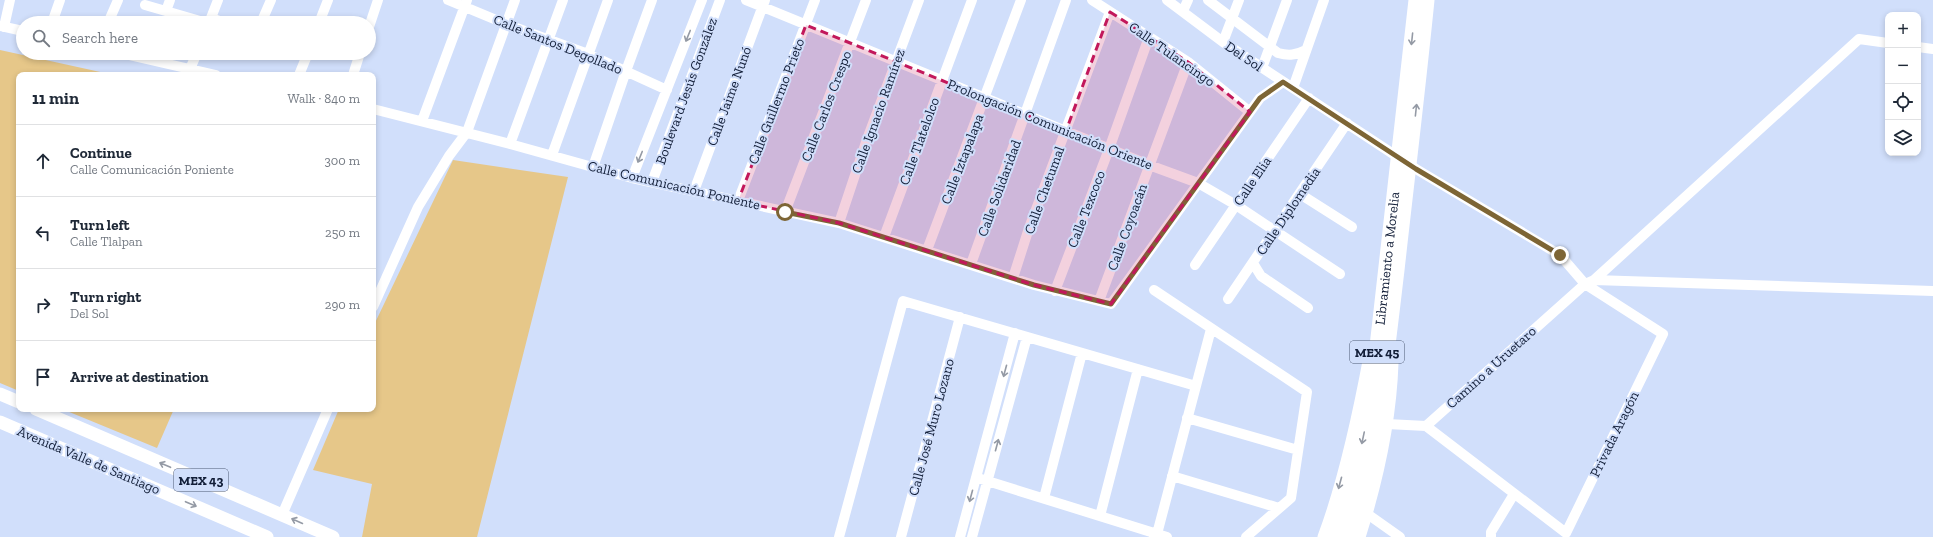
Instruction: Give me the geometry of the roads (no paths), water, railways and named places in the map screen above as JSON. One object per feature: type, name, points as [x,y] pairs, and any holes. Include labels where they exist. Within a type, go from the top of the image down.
[{"type":"highway","name":"Libramiento a Morelia","points":[[1348,537],[1366,481],[1384,382],[1408,175],[1406,144],[1416,0]]},
{"type":"highway","name":"Libramiento a Morelia","points":[[1336,537],[1350,495],[1364,432],[1377,349],[1385,267],[1398,164],[1406,144],[1427,0]]},
{"type":"main road","points":[[1324,537],[1330,521],[1356,422],[1385,267]]},
{"type":"main road","points":[[1359,537],[1377,477],[1387,424],[1392,367],[1394,296]]},
{"type":"main road","name":"Avenida Valle de Santiago","points":[[0,394],[16,401]]},
{"type":"main road","name":"Avenida Valle de Santiago","points":[[43,412],[333,537]]},
{"type":"main road","name":"Avenida Valle de Santiago","points":[[0,422],[267,537]]},
{"type":"street","points":[[10,0],[2,26],[16,29]]},
{"type":"street","points":[[54,16],[60,0]]},
{"type":"street","points":[[111,16],[118,0]]},
{"type":"street","points":[[166,11],[170,0]]},
{"type":"street","points":[[211,16],[218,0]]},
{"type":"street","points":[[264,16],[271,0]]},
{"type":"street","points":[[322,16],[328,0]]},
{"type":"street","points":[[373,16],[378,0]]},
{"type":"street","name":"Calle Santos Degollado","points":[[448,0],[466,4],[506,24],[588,54],[667,90]]},
{"type":"street","points":[[376,300],[418,207],[449,156],[467,132],[515,0]]},
{"type":"street","points":[[510,144],[563,0]]},
{"type":"street","points":[[552,155],[608,0]]},
{"type":"street","points":[[593,167],[652,0]]},
{"type":"street","name":"Boulevard Jesús González","points":[[632,178],[702,0]]},
{"type":"street","name":"Boulevard Jesús González","points":[[652,182],[720,0]]},
{"type":"street","name":"Prolongación Comunicación Oriente","points":[[746,0],[764,3],[806,25],[1066,132],[1198,184],[1236,205],[1340,274]]},
{"type":"street","name":"Calle Guillermo Prieto","points":[[738,201],[815,0]]},
{"type":"street","name":"Calle Carlos Crespo","points":[[785,212],[866,0]]},
{"type":"street","name":"Calle Ignacio Ramírez","points":[[839,223],[895,61],[919,0]]},
{"type":"street","name":"Calle Tlatelolco","points":[[884,237],[941,80],[972,0]]},
{"type":"street","name":"Calle Iztapalapa","points":[[927,250],[1021,0]]},
{"type":"street","name":"Calle Solidaridad","points":[[971,264],[1066,0]]},
{"type":"street","name":"Calle Tulancingo","points":[[1092,0],[1188,62],[1250,112]]},
{"type":"street","points":[[1183,11],[1188,0]]},
{"type":"street","points":[[1208,0],[1278,53],[1287,56],[1297,55],[1306,50]]},
{"type":"street","points":[[1223,42],[1239,0]]},
{"type":"street","points":[[1262,68],[1287,0]]},
{"type":"street","points":[[1293,88],[1324,0]]},
{"type":"street","name":"Del Sol","points":[[1170,1],[1223,42],[1416,169],[1560,255],[1590,282],[1663,334]]},
{"type":"street","name":"Calle Jaime Nunó","points":[[694,191],[764,3]]},
{"type":"street","points":[[422,121],[466,4]]},
{"type":"street","points":[[145,5],[188,16]]},
{"type":"street","name":"Calle Chetumal","points":[[1013,278],[1029,228],[1110,12]]},
{"type":"street","name":"Calle Texcoco","points":[[1055,291],[1109,149],[1149,37]]},
{"type":"street","name":"Camino a Uruetaro","points":[[1426,426],[1590,282],[1858,38],[1885,42]]},
{"type":"street","points":[[1921,47],[1933,49]]},
{"type":"street","points":[[149,60],[200,72]]},
{"type":"street","points":[[190,70],[194,60]]},
{"type":"street","points":[[300,72],[305,60]]},
{"type":"street","points":[[354,72],[358,60]]},
{"type":"street","name":"Calle Coyoacán","points":[[1099,301],[1188,62]]},
{"type":"street","points":[[1198,184],[1260,98],[1283,82]]},
{"type":"street","name":"Calle Elia","points":[[1195,265],[1309,98]]},
{"type":"street","name":"Calle Comunicación Poniente","points":[[376,110],[467,132],[632,178],[839,223],[1055,291],[1111,304],[1198,184]]},
{"type":"street","name":"Calle Diplomedia","points":[[1228,299],[1347,124]]},
{"type":"street","points":[[1300,194],[1352,227]]},
{"type":"street","points":[[1253,263],[1262,276],[1308,308]]},
{"type":"street","points":[[1590,282],[1933,291]]},
{"type":"street","points":[[1154,290],[1307,392],[1291,498],[1246,537]]},
{"type":"street","points":[[839,537],[903,301],[1196,386]]},
{"type":"street","name":"Calle José Muro Lozano","points":[[901,537],[960,317]]},
{"type":"street","points":[[976,478],[1044,498],[1159,536],[1172,476],[1211,329]]},
{"type":"street","points":[[961,537],[1015,333]]},
{"type":"street","name":"Privada Aragón","points":[[1514,494],[1566,533],[1663,334]]},
{"type":"street","points":[[972,537],[1027,337]]},
{"type":"street","points":[[1044,498],[1082,353]]},
{"type":"street","points":[[1100,516],[1138,369]]},
{"type":"street","points":[[282,515],[327,412]]},
{"type":"street","points":[[1187,418],[1298,450]]},
{"type":"street","points":[[1387,424],[1426,426],[1514,494],[1491,532],[1491,537]]},
{"type":"street","points":[[1172,476],[1279,508]]},
{"type":"street","points":[[1366,513],[1400,537]]}]
